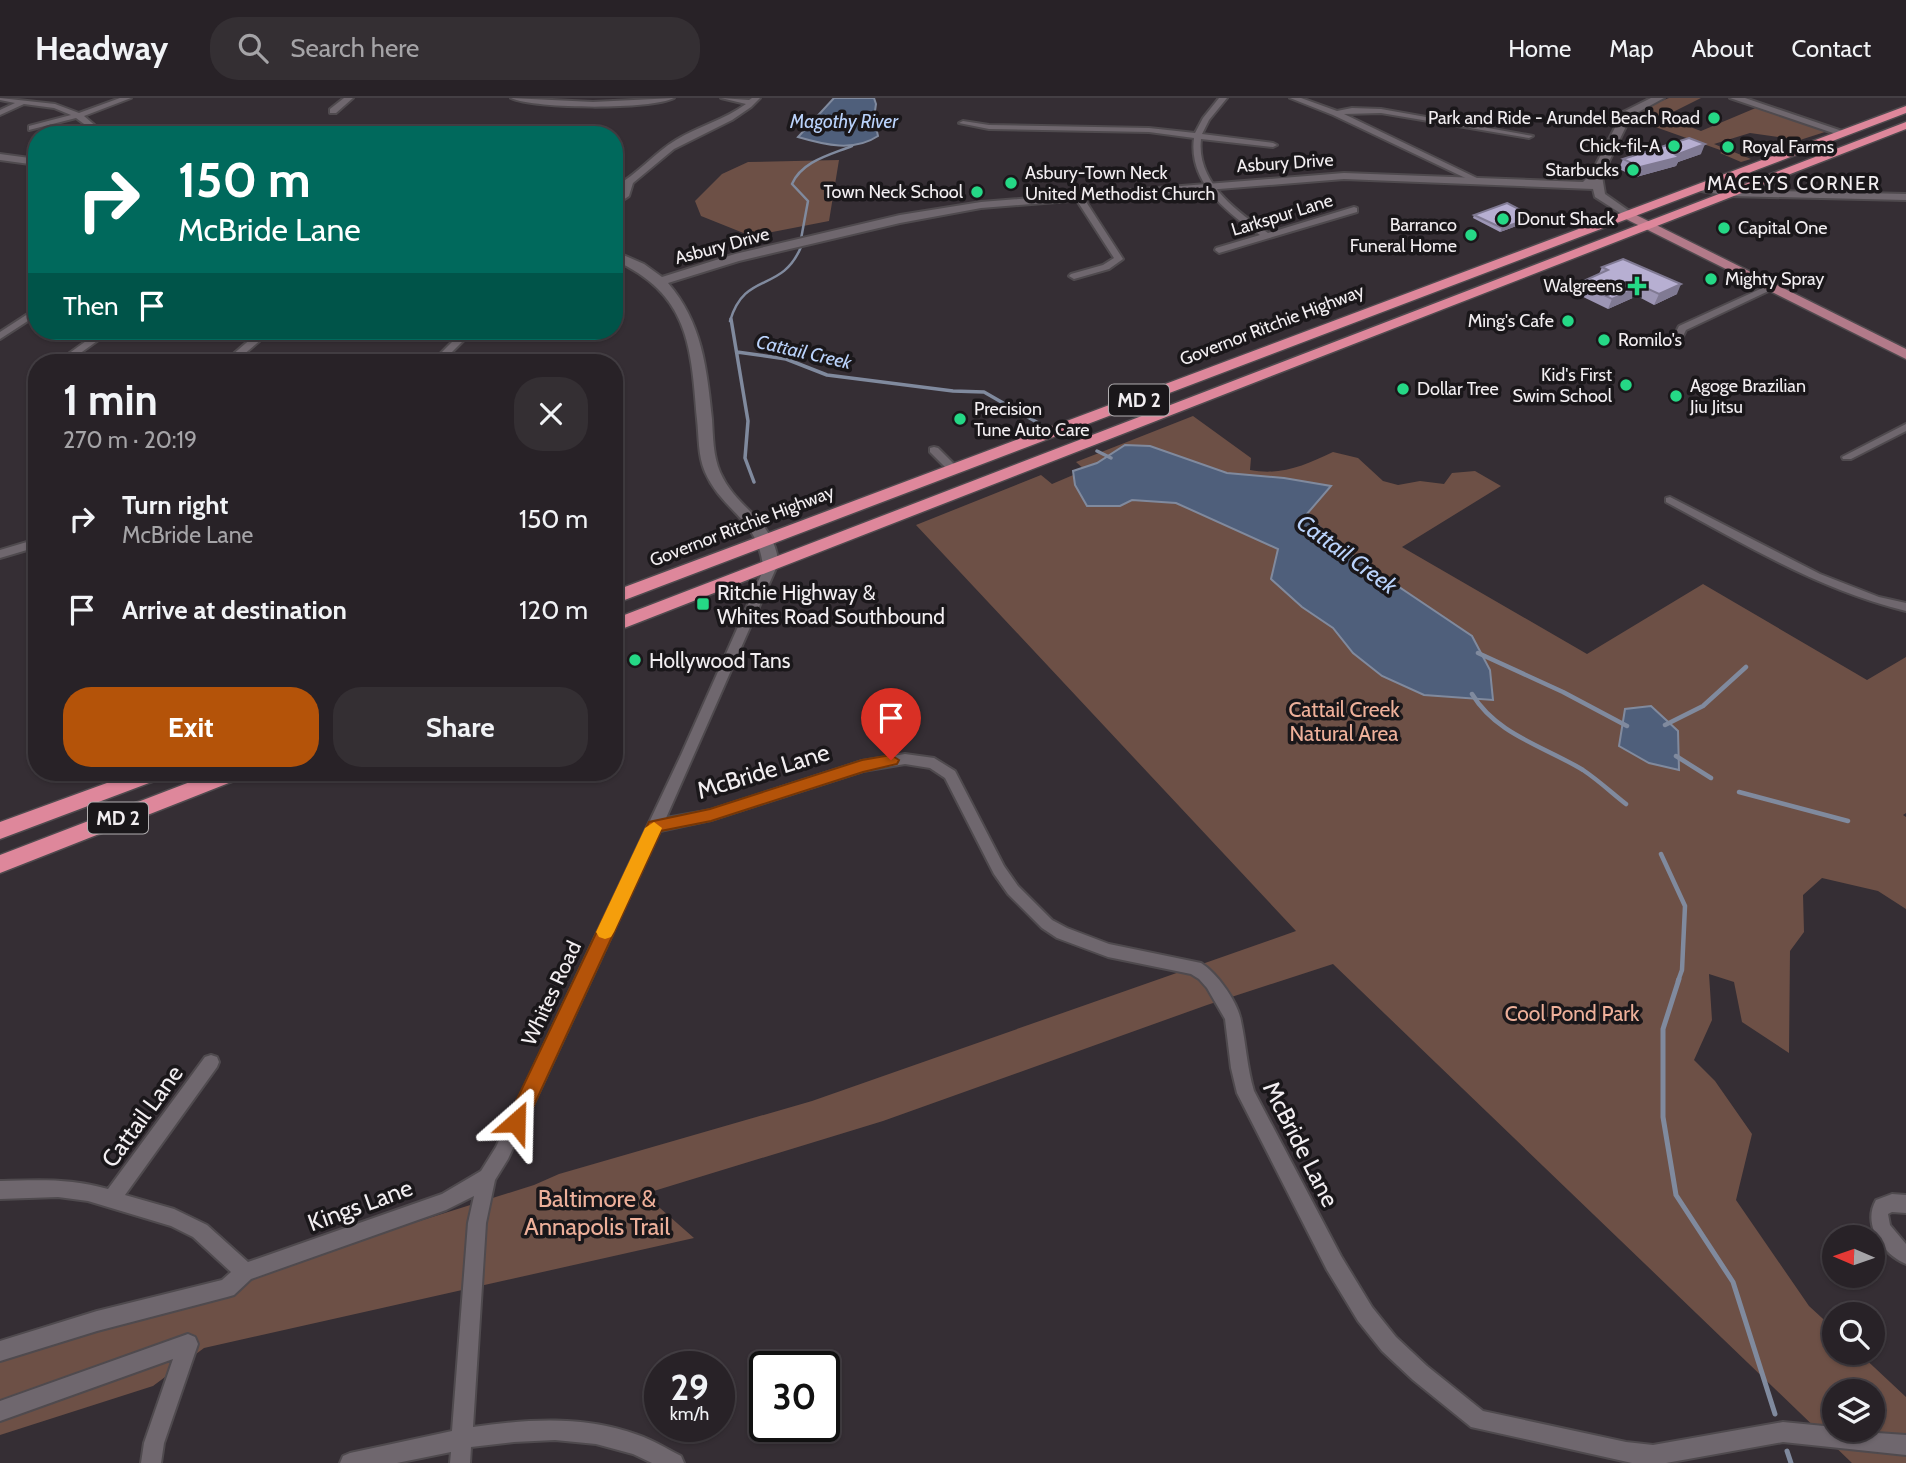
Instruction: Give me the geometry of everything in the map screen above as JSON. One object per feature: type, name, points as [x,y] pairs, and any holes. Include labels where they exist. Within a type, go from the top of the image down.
[{"type":"highway","name":"Governor Ritchie Highway","points":[[623,595],[1624,212],[1699,188],[1906,109]]},
{"type":"highway","name":"MD 2","points":[[623,623],[1906,125]]},
{"type":"highway","name":"MD 2","points":[[0,831],[134,781]]},
{"type":"highway","name":"MD 2","points":[[0,864],[214,781]]},
{"type":"main road","points":[[1624,212],[1906,355]]},
{"type":"street","points":[[0,98],[26,99],[68,107],[82,114],[95,126]]},
{"type":"street","points":[[39,126],[127,98]]},
{"type":"street","points":[[333,111],[349,98]]},
{"type":"street","points":[[515,98],[562,104],[618,105],[670,98]]},
{"type":"street","points":[[725,98],[754,101]]},
{"type":"street","points":[[1223,98],[1204,121],[1198,134],[1198,161],[1224,204],[1266,236]]},
{"type":"street","points":[[1294,98],[1336,113],[1478,182]]},
{"type":"street","points":[[1624,212],[1594,200],[1593,183],[1627,114],[1659,98]]},
{"type":"street","points":[[1735,98],[1843,133]]},
{"type":"street","points":[[0,113],[26,99]]},
{"type":"street","points":[[623,186],[665,151],[732,117],[754,101]]},
{"type":"street","points":[[1336,113],[1352,110],[1381,111],[1528,136]]},
{"type":"street","points":[[963,123],[989,127],[1198,134],[1273,145]]},
{"type":"street","points":[[1096,129],[1097,138]]},
{"type":"street","points":[[0,157],[28,161]]},
{"type":"street","name":"Asbury Drive","points":[[661,281],[735,258],[900,219],[981,205],[1344,176],[1478,182],[1593,183]]},
{"type":"street","points":[[623,196],[630,183]]},
{"type":"street","points":[[1699,188],[1729,193],[1906,197]]},
{"type":"street","points":[[1074,276],[1106,267],[1119,258],[1078,196]]},
{"type":"street","name":"Larkspur Lane","points":[[1219,250],[1354,210]]},
{"type":"street","points":[[623,260],[661,281],[683,307],[693,329],[700,365],[707,451],[713,473],[726,493],[768,541],[771,566]]},
{"type":"street","points":[[1678,338],[1682,328],[1772,287]]},
{"type":"street","points":[[0,336],[28,317]]},
{"type":"street","points":[[73,354],[93,340]]},
{"type":"street","points":[[239,354],[255,340]]},
{"type":"street","points":[[445,354],[459,340]]},
{"type":"street","points":[[1847,457],[1906,426]]},
{"type":"street","points":[[934,450],[954,470]]},
{"type":"street","points":[[1670,500],[1842,588],[1878,601],[1906,607]]},
{"type":"street","points":[[0,554],[28,546]]},
{"type":"street","name":"Whites Road","points":[[460,1463],[477,1223],[487,1177],[502,1153],[655,826],[771,566]]},
{"type":"street","name":"McBride Lane","points":[[655,826],[711,815],[862,766],[905,759],[934,763],[950,775],[999,870],[1013,890],[1047,924],[1062,933],[1108,950],[1195,968],[1213,983],[1233,1018],[1239,1068],[1246,1093],[1334,1263],[1365,1314],[1389,1343],[1440,1391],[1478,1420],[1626,1452],[1653,1455],[1783,1432],[1906,1444]]},
{"type":"street","name":"Cattail Lane","points":[[112,1198],[211,1062]]},
{"type":"street","name":"Kings Lane","points":[[245,1272],[446,1201],[487,1177]]},
{"type":"street","points":[[0,1190],[58,1188],[112,1198],[188,1223],[245,1272],[227,1288],[97,1321],[0,1351]]},
{"type":"street","points":[[1906,1204],[1885,1205],[1881,1209],[1878,1222],[1886,1238],[1906,1255]]},
{"type":"street","points":[[0,1411],[188,1344],[154,1443],[151,1463]]},
{"type":"street","points":[[350,1463],[507,1432],[575,1430],[625,1441],[649,1449],[674,1463]]},
{"type":"green space","points":[[1669,98],[1701,98],[1663,117],[1701,131],[1758,107],[1828,131],[1800,140],[1750,133],[1714,144],[1751,159],[1741,162],[1720,153],[1723,151],[1630,118],[1630,113]]},
{"type":"green space","points":[[839,160],[829,221],[751,236],[701,216],[695,201],[722,174],[748,162]]},
{"type":"green space","points":[[1193,416],[1251,458],[1250,470],[1283,470],[1333,452],[1358,458],[1383,481],[1398,485],[1420,481],[1444,484],[1452,473],[1475,471],[1501,486],[1402,547],[1587,654],[1703,584],[1867,680],[1906,657],[1906,813],[1903,815],[1906,817],[1906,909],[1878,891],[1822,878],[1803,895],[1804,932],[1790,951],[1789,1053],[1742,1022],[1734,982],[1709,974],[1712,1020],[1694,1060],[1715,1081],[1752,1134],[1736,1200],[1809,1306],[1822,1318],[1822,1365],[1872,1365],[1906,1397],[1906,1463],[1852,1463],[1830,1442],[1885,1442],[1885,1379],[1822,1379],[1822,1434],[1333,964],[1207,1005],[883,1121],[644,1194],[694,1238],[204,1348],[153,1386],[0,1435],[0,1353],[534,1185],[559,1174],[812,1101],[1296,931],[916,525],[1041,475],[1052,484],[1085,470],[1076,462]]},
{"type":"water","name":"Magothy River","points":[[834,98],[874,98],[878,136],[869,141],[849,145],[829,144],[798,137]]},
{"type":"water","points":[[1125,445],[1150,446],[1227,473],[1284,478],[1331,486],[1306,515],[1353,556],[1472,636],[1490,670],[1493,700],[1424,695],[1382,676],[1353,653],[1333,628],[1302,607],[1271,579],[1278,549],[1176,503],[1132,500],[1120,506],[1087,506],[1075,485],[1073,471],[1097,463]]},
{"type":"water","points":[[1651,706],[1678,731],[1679,770],[1649,763],[1619,746],[1625,709]]},
{"type":"building","points":[[1689,138],[1705,144],[1676,155],[1680,157],[1640,167],[1623,159]]},
{"type":"building","name":"Donut Shack","points":[[1507,203],[1534,217],[1502,228],[1474,215]]},
{"type":"building","points":[[1623,259],[1681,284],[1659,294],[1642,286],[1612,299],[1579,283],[1608,270],[1602,267]]},
{"type":"waterway","name":"Cattail Creek","points":[[801,239],[808,201],[792,184],[810,164],[852,146]]},
{"type":"waterway","name":"Cattail Creek","points":[[730,321],[745,295],[784,271],[793,262],[801,247]]},
{"type":"waterway","points":[[731,319],[748,421],[745,458],[754,482]]},
{"type":"waterway","name":"Cattail Creek","points":[[737,352],[786,359],[827,375],[953,391],[984,392],[1040,424]]},
{"type":"waterway","name":"Cattail Creek","points":[[1097,451],[1111,458]]},
{"type":"waterway","name":"Cattail Creek","points":[[1478,653],[1563,692],[1627,726]]},
{"type":"waterway","points":[[1665,725],[1703,706],[1746,667]]},
{"type":"waterway","name":"Cattail Creek","points":[[1472,694],[1494,720],[1583,770],[1626,804]]},
{"type":"waterway","name":"Cattail Creek","points":[[1676,756],[1711,778]]},
{"type":"waterway","name":"Cattail Creek","points":[[1739,792],[1848,821]]},
{"type":"waterway","name":"Cattail Creek","points":[[1661,854],[1685,906],[1682,970],[1678,981]]},
{"type":"waterway","name":"Cattail Creek","points":[[1679,979],[1663,1029],[1663,1117],[1676,1195],[1733,1282],[1775,1414]]},
{"type":"waterway","name":"Cattail Creek","points":[[1787,1451],[1791,1463]]},
{"type":"slow traffic","points":[[605,932],[654,828]]},
{"type":"place","name":"Park and Ride - Arundel Beach Road","points":[[1714,118]]},
{"type":"place","name":"Chick-fil-A","points":[[1674,146]]},
{"type":"place","name":"Royal Farms","points":[[1728,147]]},
{"type":"place","name":"Starbucks","points":[[1633,170]]},
{"type":"place","name":"Asbury-Town Neck United Methodist Church","points":[[1011,183]]},
{"type":"place","name":"Town Neck School","points":[[977,192]]},
{"type":"place","name":"Donut Shack","points":[[1503,219]]},
{"type":"place","name":"Capital One","points":[[1724,228]]},
{"type":"place","name":"Barranco Funeral Home","points":[[1471,235]]},
{"type":"place","name":"Mighty Spray","points":[[1711,279]]},
{"type":"place","name":"Walgreens","points":[[1637,286]]},
{"type":"place","name":"Ming's Cafe","points":[[1568,321]]},
{"type":"place","name":"Romilo's","points":[[1604,340]]},
{"type":"place","name":"Kid's First Swim School","points":[[1626,385]]},
{"type":"place","name":"Dollar Tree","points":[[1403,389]]},
{"type":"place","name":"Agoge Brazilian Jiu Jitsu","points":[[1676,396]]},
{"type":"place","name":"Precision Tune Auto Care","points":[[960,419]]},
{"type":"place","name":"Ritchie Highway & Whites Road Southbound","points":[[703,604]]},
{"type":"place","name":"Hollywood Tans","points":[[635,660]]},
{"type":"district","name":"MACEYS CORNER","points":[[1794,183]]},
{"type":"route","points":[[516,1122],[655,826],[711,815],[862,766],[891,760]]},
{"type":"park label","name":"Cattail Creek Natural Area","points":[[1344,721]]},
{"type":"park label","name":"Cool Pond Park","points":[[1572,1013]]},
{"type":"park label","name":"Baltimore & Annapolis Trail","points":[[597,1212]]}]
